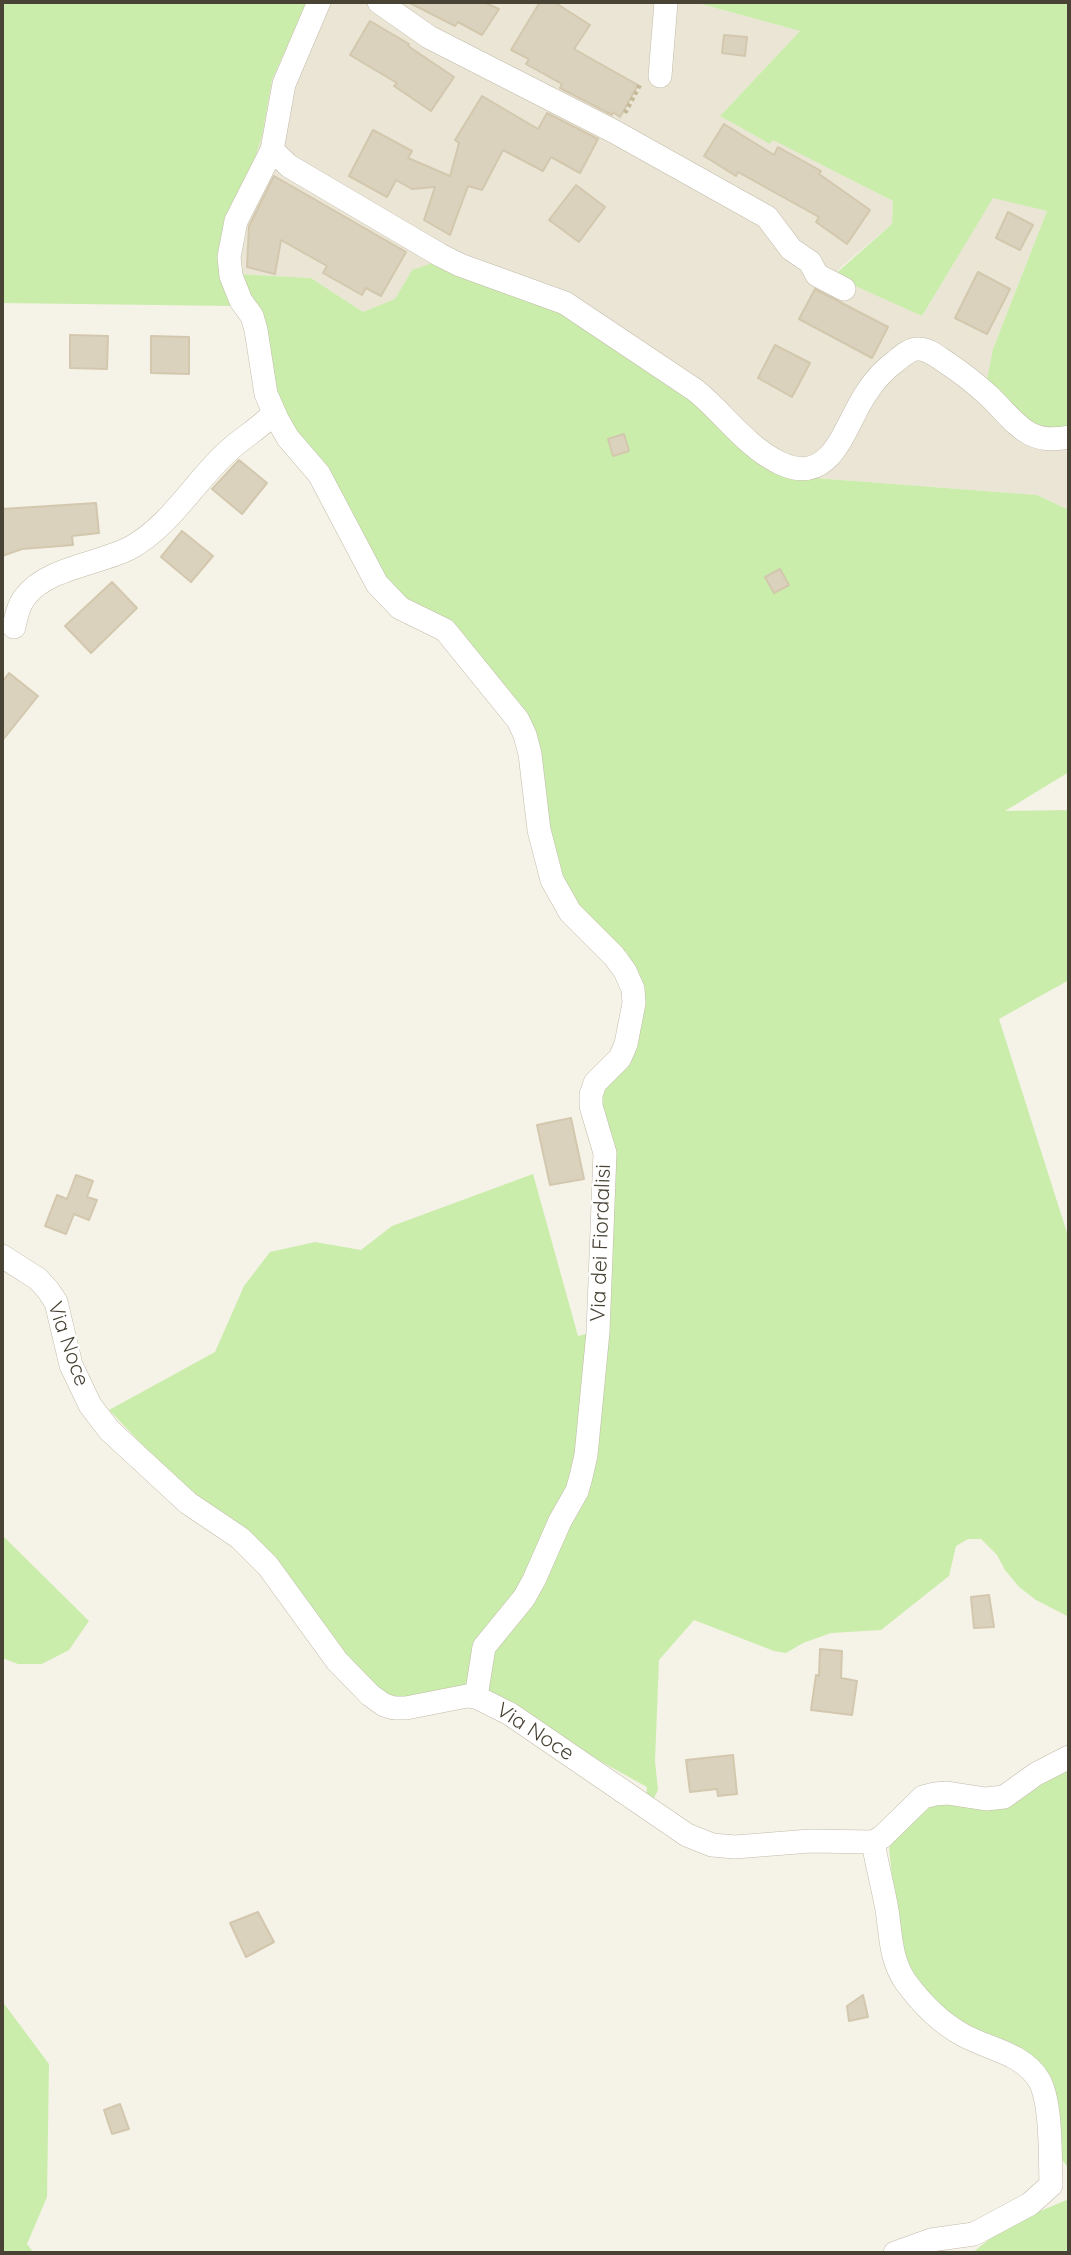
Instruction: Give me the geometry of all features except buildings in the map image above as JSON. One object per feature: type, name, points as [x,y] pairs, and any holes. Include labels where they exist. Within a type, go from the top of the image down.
[{"type":"street","name":"Via dei Fiordalisi","points":[[319,2],[284,84],[272,150],[236,222],[229,257],[231,276],[241,301],[252,316],[256,330],[266,394],[288,438],[318,474],[377,584],[400,608],[445,631],[518,720],[530,754],[539,830],[552,880],[570,912],[614,956],[633,989],[634,1003],[626,1044],[620,1058],[595,1083],[591,1095],[591,1106],[605,1153],[598,1332],[582,1477],[524,1598],[484,1647],[476,1697]]},
{"type":"street","points":[[379,2],[429,37],[615,132],[767,217],[792,249],[810,262],[817,275],[844,289]]},
{"type":"street","points":[[660,76],[666,2]]},
{"type":"street","points":[[272,150],[289,166],[440,256],[565,303],[695,390],[710,402],[738,433],[779,462],[807,468],[817,466],[828,458],[837,448],[868,390],[892,364],[917,348],[929,351],[971,381],[1017,426],[1031,435],[1057,440],[1069,437]]},
{"type":"street","points":[[14,627],[18,610],[25,597],[36,586],[131,547],[169,517],[223,455],[274,413]]},
{"type":"street","name":"Via Noce","points":[[2,1256],[38,1279],[56,1302],[71,1365],[90,1405],[105,1424],[188,1503],[240,1538],[268,1566],[337,1661],[370,1695],[384,1705],[406,1708],[467,1696],[476,1697],[510,1714],[687,1835],[712,1844],[735,1847],[810,1841],[873,1842]]},
{"type":"street","points":[[895,2253],[931,2240],[974,2234],[1030,2204],[1060,2184],[1040,2081],[1027,2066],[1003,2051],[965,2037],[946,2025],[928,2010],[906,1981],[892,1954],[887,1911],[873,1842],[882,1837],[923,1797],[947,1793],[986,1799],[1004,1797],[1036,1774],[1069,1757]]},
{"type":"path","points":[[615,132],[642,80],[660,76]]},
{"type":"shaded area","points":[[307,2],[694,2],[800,31],[720,116],[770,144],[773,139],[893,201],[892,224],[834,276],[922,316],[993,197],[1047,211],[993,349],[1069,429],[1069,510],[1037,495],[789,476],[412,270],[396,299],[363,312],[311,278],[237,274],[253,164],[262,136],[272,80]]},
{"type":"green space","points":[[2,2],[307,2],[272,80],[262,136],[253,164],[230,212],[234,306],[2,303]]},
{"type":"green space","points":[[694,2],[1069,2],[1069,429],[1042,425],[1022,416],[987,380],[993,349],[1047,211],[993,198],[922,316],[833,276],[892,224],[893,201],[773,140],[770,144],[720,116],[800,31]]},
{"type":"green space","points":[[433,263],[566,309],[704,407],[789,476],[1037,495],[1069,510],[1069,772],[1005,811],[1069,810],[1069,980],[999,1019],[1069,1239],[1069,1617],[1036,1600],[1019,1587],[997,1555],[981,1539],[968,1539],[956,1546],[949,1576],[881,1630],[831,1633],[803,1643],[786,1653],[774,1651],[694,1620],[659,1660],[655,1761],[658,1790],[654,1798],[646,1798],[647,1787],[573,1746],[492,1694],[483,1684],[497,1643],[542,1589],[564,1528],[583,1496],[616,1155],[601,1098],[609,1082],[642,982],[627,953],[563,887],[546,826],[533,733],[393,591],[297,436],[282,407],[237,274],[311,278],[363,312],[395,299],[412,270]]},
{"type":"green space","points":[[533,1174],[578,1336],[590,1333],[580,1457],[535,1563],[476,1646],[467,1683],[458,1690],[405,1701],[383,1696],[109,1410],[215,1352],[244,1286],[270,1252],[315,1242],[361,1250],[392,1226]]},
{"type":"green space","points":[[2,1535],[89,1621],[69,1650],[42,1664],[18,1664],[2,1658]]},
{"type":"green space","points":[[1069,1766],[1069,2169],[1060,2157],[1049,2082],[964,2027],[933,2001],[913,1975],[899,1947],[889,1848],[894,1836],[924,1805],[967,1804]]},
{"type":"green space","points":[[2,2001],[49,2064],[47,2197],[27,2244],[34,2253],[2,2253]]},
{"type":"green space","points":[[1069,2199],[1069,2253],[972,2253],[1007,2225]]}]
